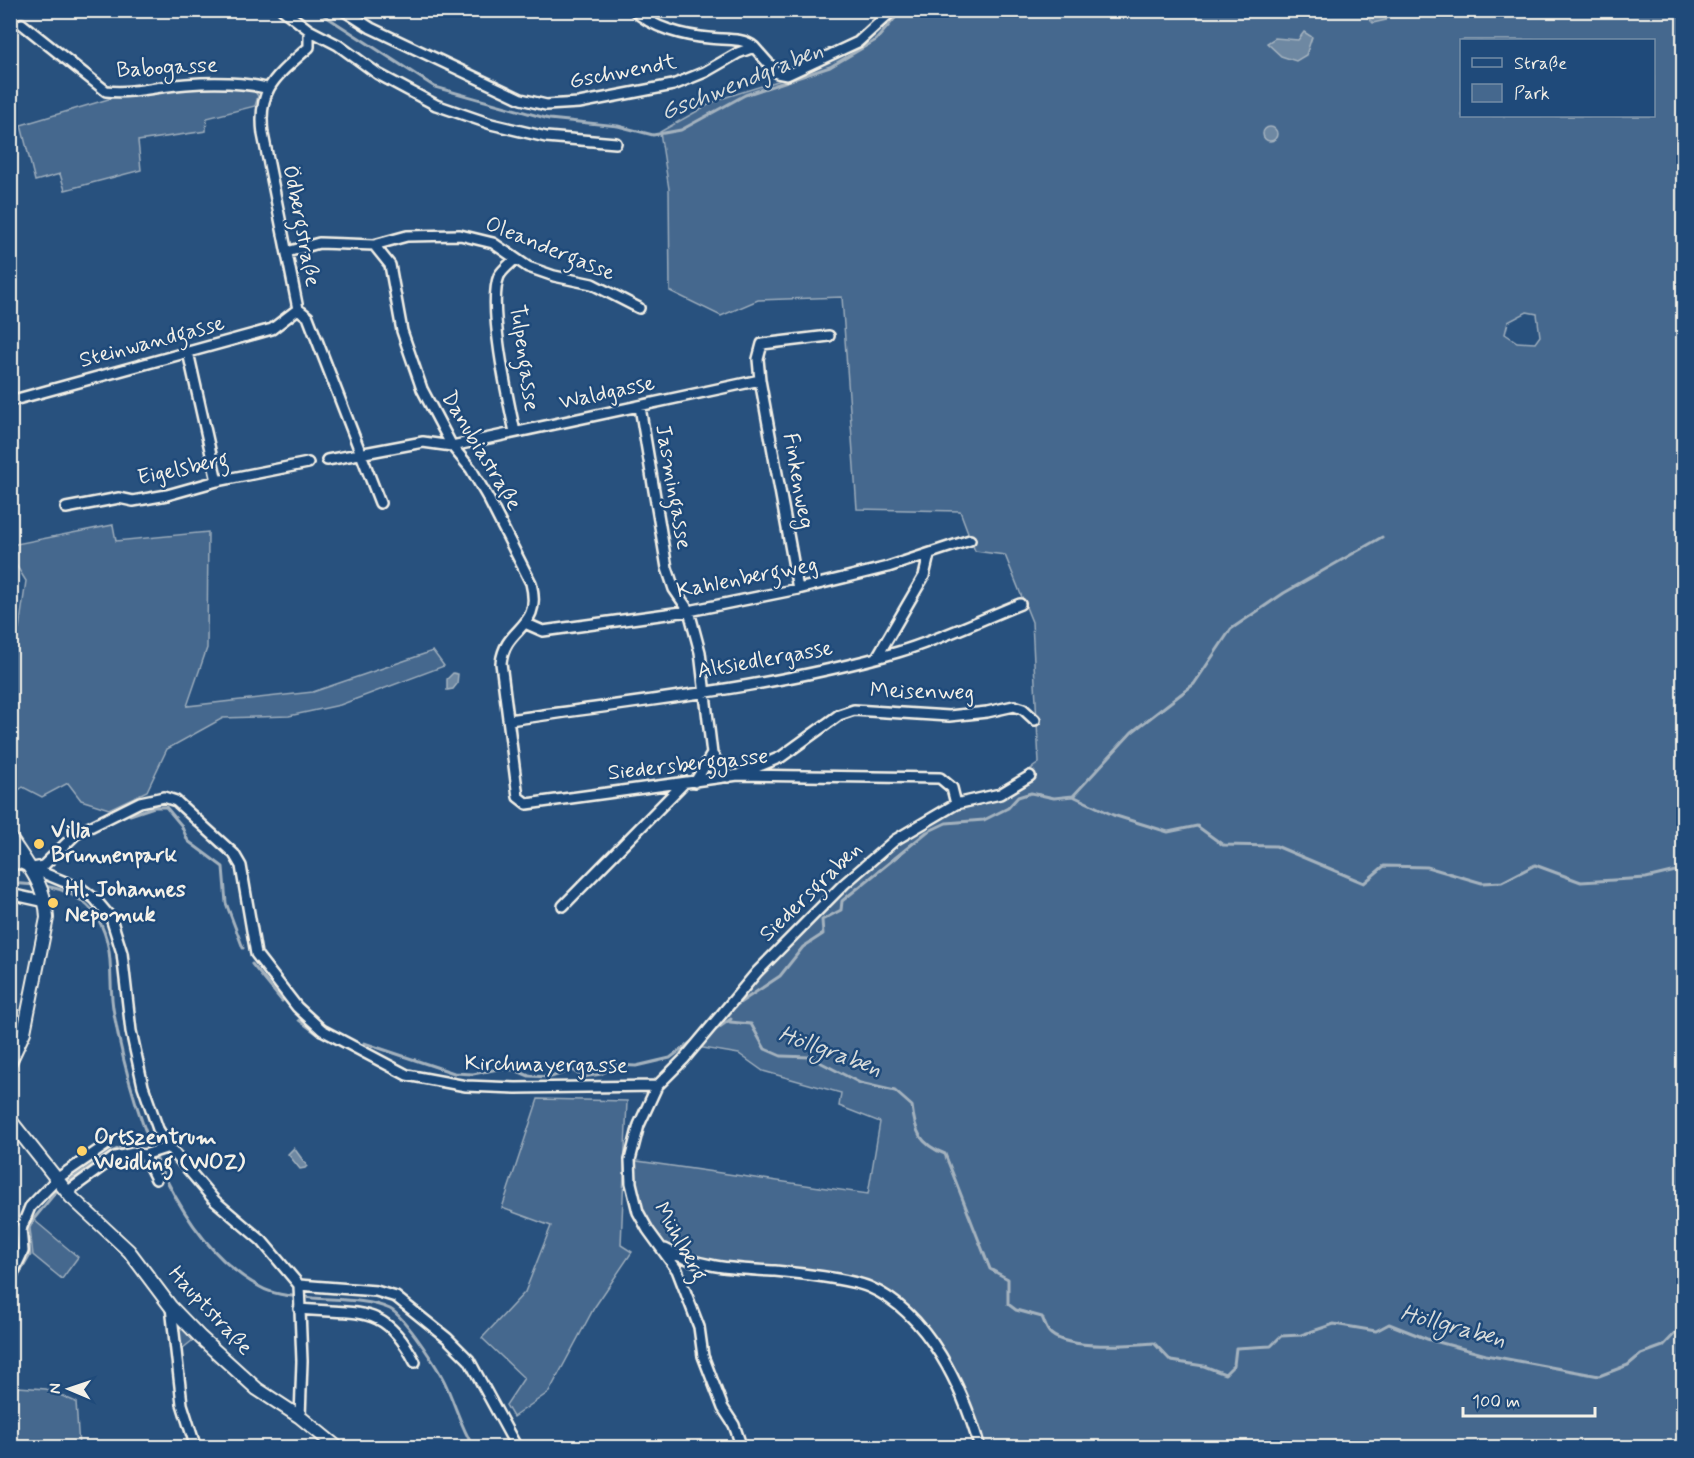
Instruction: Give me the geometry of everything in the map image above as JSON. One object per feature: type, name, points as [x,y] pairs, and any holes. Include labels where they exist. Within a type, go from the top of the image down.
[{"type":"main road","points":[[10,838],[34,872],[45,899],[46,929],[24,1032],[10,1062]]},
{"type":"main road","name":"Hauptstraße","points":[[10,1120],[63,1185],[129,1251],[171,1307],[200,1337],[257,1389],[300,1417],[338,1448]]},
{"type":"street","points":[[283,10],[309,30],[338,45],[378,74],[435,105],[491,124],[546,137],[616,143]]},
{"type":"street","name":"Gschwendt","points":[[343,10],[371,28],[521,99],[546,105],[579,102],[673,85],[754,47]]},
{"type":"street","points":[[634,10],[650,22],[697,37],[743,41],[754,47],[777,73],[787,75],[858,42],[893,10]]},
{"type":"street","name":"Babogasse","points":[[22,24],[106,91],[123,93],[187,84],[248,84],[267,88]]},
{"type":"street","name":"Ödbergstraße","points":[[309,30],[309,47],[288,63],[267,88],[260,112],[298,309],[308,317],[359,454],[380,503]]},
{"type":"street","name":"Oleandergasse","points":[[374,246],[407,236],[460,235],[493,243],[514,259],[554,276],[592,284],[639,308]]},
{"type":"street","points":[[287,252],[319,243],[374,246]]},
{"type":"street","name":"Danubiastraße","points":[[374,246],[390,265],[402,330],[422,388],[452,446],[471,469],[488,498],[531,583],[534,596],[527,624]]},
{"type":"street","name":"Tulpengasse","points":[[514,259],[499,276],[495,303],[503,376],[515,432]]},
{"type":"street","name":"Steinwandgasse","points":[[10,401],[272,329],[298,309]]},
{"type":"street","points":[[760,380],[758,358],[762,345],[829,336]]},
{"type":"street","points":[[188,352],[217,480]]},
{"type":"street","name":"Waldgasse","points":[[359,454],[423,442],[452,446],[760,380]]},
{"type":"street","name":"Finkenweg","points":[[760,380],[798,589]]},
{"type":"street","name":"Jasmingasse","points":[[640,407],[667,567],[674,589],[689,611],[700,652],[712,754],[733,776]]},
{"type":"street","points":[[327,460],[359,454]]},
{"type":"street","name":"Eigelsberg","points":[[66,508],[119,498],[133,501],[167,495],[217,480],[308,463]]},
{"type":"street","name":"Kahlenbergweg","points":[[527,624],[543,631],[689,611],[798,589],[929,555],[970,540]]},
{"type":"street","points":[[877,657],[924,576],[929,555]]},
{"type":"street","name":"Altsiedlergasse","points":[[509,720],[704,691],[840,667],[899,652],[1020,604]]},
{"type":"street","points":[[509,720],[501,663],[502,650],[527,624]]},
{"type":"street","name":"Meisenweg","points":[[733,776],[780,757],[839,715],[854,710],[949,716],[987,712],[1014,706],[1023,709],[1035,720]]},
{"type":"street","name":"Siedersberggasse","points":[[509,720],[518,796],[527,804],[733,776],[940,778],[952,788],[956,804]]},
{"type":"street","points":[[695,782],[712,754]]},
{"type":"street","name":"Siedersgraben","points":[[657,1086],[708,1031],[757,972],[844,884],[896,840],[956,804],[1000,794],[1030,776]]},
{"type":"street","points":[[563,906],[683,784]]},
{"type":"street","name":"Kirchmayergasse","points":[[34,872],[76,834],[140,802],[164,796],[176,801],[234,854],[241,866],[256,954],[297,1007],[322,1030],[407,1075],[466,1086],[516,1088],[657,1086]]},
{"type":"street","points":[[10,866],[19,863],[34,872],[82,889],[95,899],[111,918],[122,953],[131,1031],[143,1086],[164,1148],[215,1201],[262,1241],[299,1289],[302,1361],[300,1417]]},
{"type":"street","points":[[10,894],[45,899]]},
{"type":"street","name":"Mühlberg","points":[[657,1086],[639,1125],[630,1160],[631,1184],[639,1212],[648,1230],[677,1270],[689,1298],[699,1327],[703,1356],[723,1408],[734,1425],[742,1448]]},
{"type":"street","points":[[10,1280],[23,1251],[21,1229],[26,1215],[106,1145]]},
{"type":"street","points":[[63,1185],[115,1157],[134,1153],[146,1154],[164,1148]]},
{"type":"street","points":[[146,1154],[156,1179]]},
{"type":"street","points":[[662,1248],[678,1257],[736,1270],[778,1272],[842,1281],[866,1286],[880,1292],[908,1316],[932,1342],[950,1370],[973,1421],[980,1448]]},
{"type":"street","points":[[299,1289],[375,1292],[396,1297],[447,1338],[469,1360],[517,1448]]},
{"type":"street","points":[[299,1306],[372,1315],[395,1330],[415,1362]]},
{"type":"street","points":[[171,1307],[182,1404],[196,1448]]},
{"type":"green space","points":[[1367,10],[1365,15],[1386,20],[1389,10],[1683,11],[1683,1447],[980,1447],[950,1370],[908,1316],[866,1286],[679,1257],[648,1230],[638,1212],[630,1160],[868,1194],[880,1122],[839,1106],[841,1093],[763,1071],[739,1054],[697,1047],[779,950],[895,842],[955,808],[998,792],[1039,763],[1032,622],[1005,555],[975,551],[960,511],[857,509],[842,297],[758,300],[721,316],[670,291],[669,189],[660,132],[717,100],[784,79],[829,61],[869,39],[896,11]],"holes":[[[1527,312],[1537,314],[1540,336],[1535,343],[1517,342],[1505,334],[1508,322]]]},
{"type":"green space","points":[[192,87],[254,90],[258,96],[255,106],[207,118],[206,131],[138,141],[141,170],[65,190],[60,174],[35,181],[21,125],[112,98]]},
{"type":"green space","points":[[113,525],[116,541],[208,532],[207,648],[187,706],[313,692],[433,651],[444,666],[340,705],[289,716],[223,718],[167,749],[147,791],[109,809],[81,800],[68,783],[42,797],[23,787],[11,795],[11,633],[19,629],[26,581],[11,557],[11,545]]},
{"type":"green space","points":[[538,1099],[627,1101],[621,1245],[632,1252],[594,1308],[549,1392],[513,1417],[506,1405],[524,1378],[482,1338],[525,1292],[551,1226],[502,1208]]},
{"type":"green space","points":[[34,1220],[78,1257],[62,1279],[33,1255],[30,1228]]},
{"type":"green space","points":[[178,1324],[193,1340],[183,1348],[176,1341],[175,1326]]},
{"type":"green space","points":[[18,1387],[46,1389],[76,1402],[79,1447],[11,1447],[11,1411]]},
{"type":"shaded area","points":[[1367,10],[1389,11],[1386,20],[1373,23],[1365,15]]},
{"type":"shaded area","points":[[1304,32],[1312,37],[1306,55],[1296,61],[1281,56],[1267,43],[1275,38],[1298,40]]},
{"type":"shaded area","points":[[1267,127],[1273,127],[1277,134],[1273,141],[1267,141],[1263,137],[1263,131]]},
{"type":"shaded area","points":[[453,673],[458,674],[457,684],[453,689],[447,690],[447,679]]},
{"type":"shaded area","points":[[294,1148],[307,1166],[305,1168],[300,1169],[288,1154]]},
{"type":"waterway","name":"Gschwendgraben","points":[[316,10],[435,87],[549,119],[618,126],[653,135],[681,130],[745,95],[830,67],[876,40],[902,10]]},
{"type":"waterway","points":[[1073,796],[1132,732],[1194,684],[1231,629],[1284,593],[1382,537]]},
{"type":"waterway","name":"Siedersgraben","points":[[738,1004],[780,976],[803,947],[823,934],[822,920],[841,910],[842,901],[927,832],[946,823],[984,820],[1008,808],[1018,797],[1031,793],[1054,798],[1073,796],[1113,815],[1168,832],[1197,826],[1223,845],[1276,846],[1364,883],[1384,866],[1427,867],[1482,883],[1502,882],[1535,865],[1581,882],[1646,878],[1684,869]]},
{"type":"waterway","name":"Siedersgraben","points":[[130,815],[154,807],[166,807],[181,825],[188,841],[223,867],[226,903],[243,948]]},
{"type":"waterway","points":[[10,883],[35,885]]},
{"type":"waterway","points":[[44,886],[59,889],[81,900],[93,911],[103,929],[109,953],[112,1001],[128,1077],[157,1160],[194,1226],[230,1266],[266,1290],[293,1296],[372,1303],[390,1309],[404,1322],[421,1344],[442,1377],[474,1448]]},
{"type":"waterway","name":"Siedersgraben","points":[[252,964],[282,1001]]},
{"type":"waterway","name":"Siedersgraben","points":[[711,1033],[731,1019]]},
{"type":"waterway","name":"Siedersgraben","points":[[299,1020],[319,1035]]},
{"type":"waterway","name":"Höllgraben","points":[[730,1022],[751,1024],[765,1049],[781,1056],[810,1057],[860,1083],[895,1091],[912,1106],[920,1136],[929,1146],[945,1154],[990,1269],[1008,1279],[1008,1304],[1016,1310],[1042,1317],[1049,1332],[1060,1339],[1101,1345],[1154,1343],[1171,1361],[1204,1366],[1225,1374],[1234,1365],[1236,1348],[1271,1346],[1281,1336],[1301,1335],[1334,1324],[1376,1331],[1389,1324],[1427,1339],[1486,1355],[1599,1376],[1628,1365],[1641,1354],[1663,1346],[1684,1324]]},
{"type":"waterway","name":"Siedersgraben","points":[[364,1043],[454,1073],[473,1074],[498,1069],[515,1070],[529,1076],[551,1077],[572,1070],[583,1077],[601,1074],[616,1065],[636,1066],[670,1058],[699,1036]]},
{"type":"waterway","points":[[64,1184],[113,1151],[146,1136]]},
{"type":"waterway","points":[[10,1290],[30,1255],[28,1226],[59,1188]]},
{"type":"place","name":"Villa Brunnenpark","points":[[39,844]]},
{"type":"place","name":"Hl. Johannes Nepomuk","points":[[53,903]]},
{"type":"place","name":"Ortszentrum Weidling (WOZ)","points":[[82,1151]]}]
